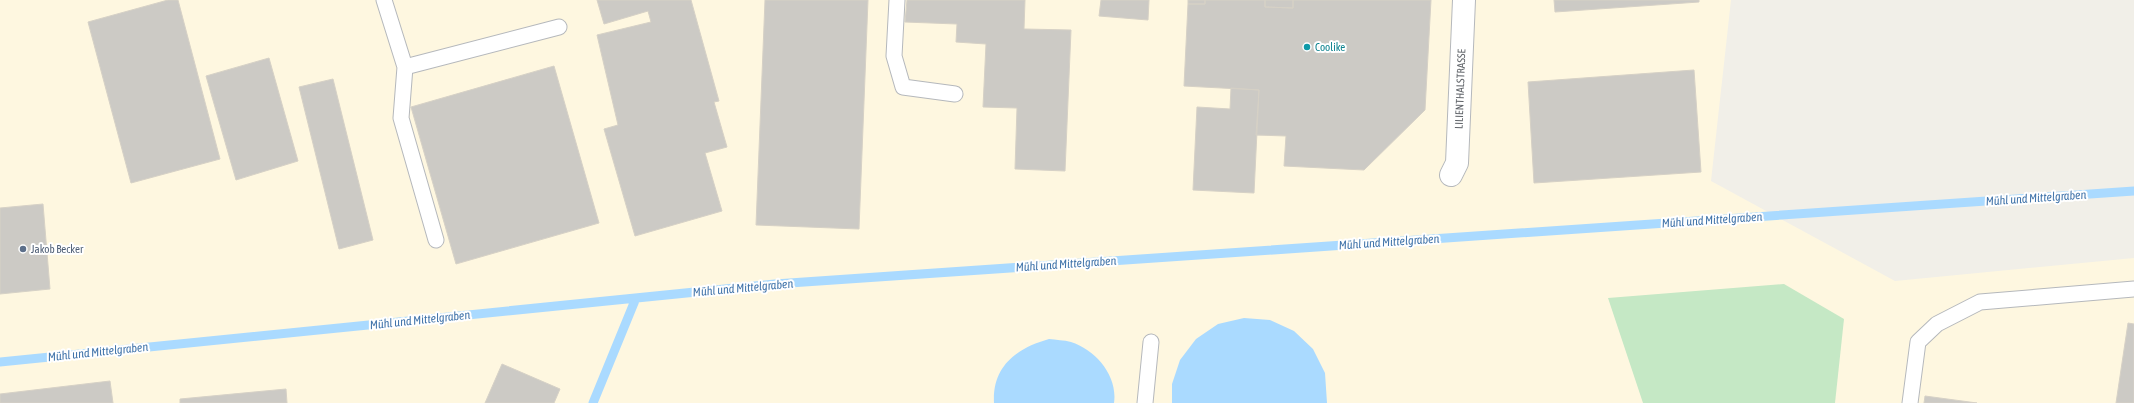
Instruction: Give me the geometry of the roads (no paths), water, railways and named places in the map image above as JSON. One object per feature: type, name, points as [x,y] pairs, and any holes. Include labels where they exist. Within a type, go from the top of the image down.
[{"type":"street","name":"LILIENTHALSTRASSE","points":[[1451,175],[1457,163],[1464,0]]},
{"type":"lane","points":[[384,0],[405,67],[401,118],[436,240]]},
{"type":"lane","points":[[897,0],[894,56],[903,87],[955,94]]},
{"type":"lane","points":[[405,67],[559,27]]},
{"type":"lane","points":[[1910,403],[1918,342],[1937,324],[1974,305],[1980,302],[2134,289]]},
{"type":"lane","points":[[1146,403],[1150,342]]},
{"type":"water","points":[[1244,318],[1270,320],[1294,331],[1313,349],[1325,373],[1327,403],[1172,403],[1172,384],[1180,360],[1196,339],[1218,324]]},
{"type":"water","points":[[1049,339],[1071,342],[1089,351],[1097,358],[1109,374],[1114,393],[1114,403],[994,403],[994,390],[997,379],[1009,360],[1017,353]]},
{"type":"waterway","name":"Mühl und Mittelgraben","points":[[0,362],[775,284],[2134,191]]},
{"type":"waterway","points":[[593,403],[636,298]]},
{"type":"place","name":"Coolike","points":[[1307,47]]},
{"type":"place","name":"Jakob Becker","points":[[23,249]]}]
